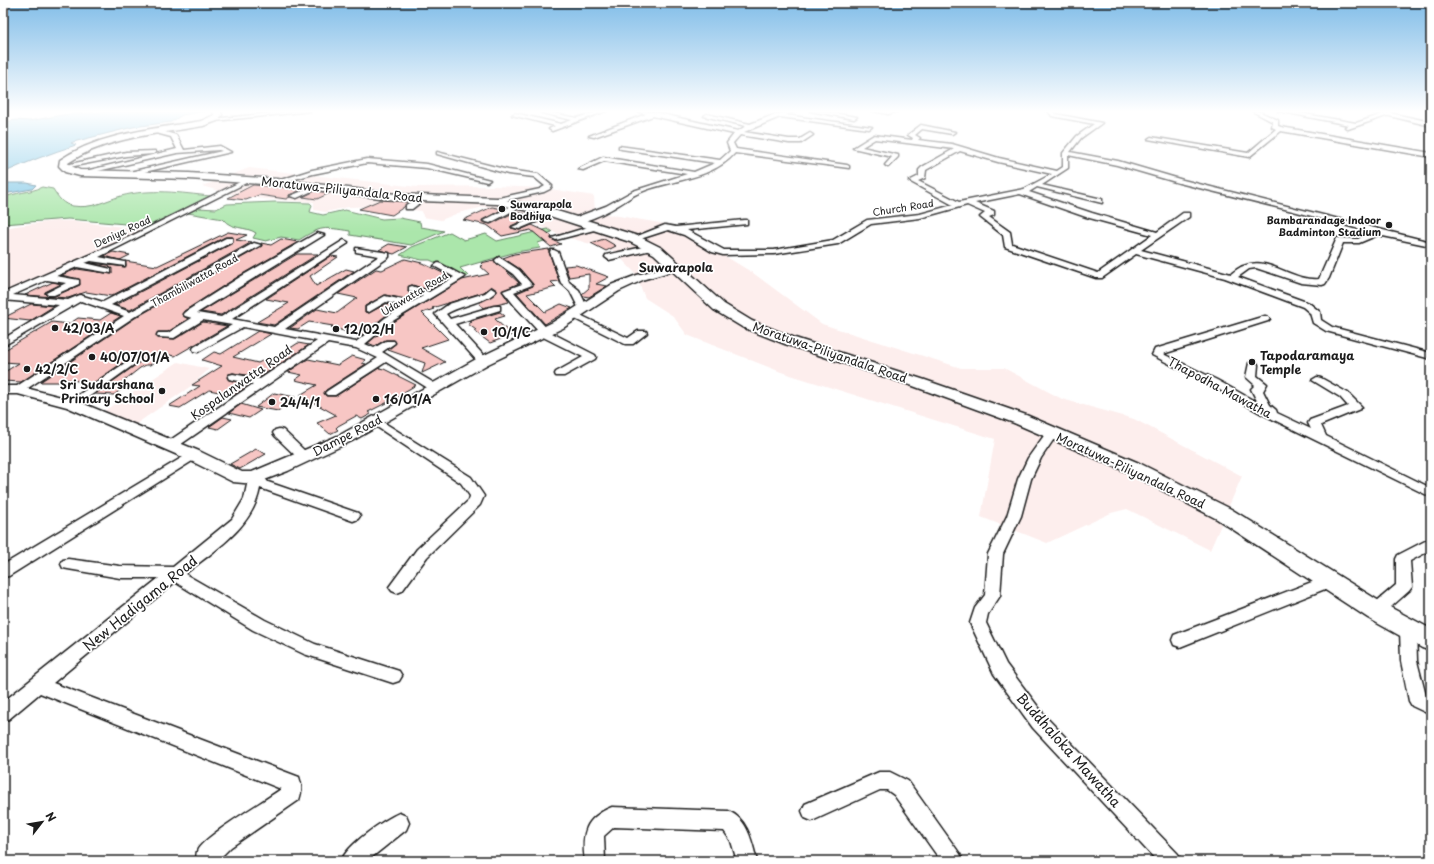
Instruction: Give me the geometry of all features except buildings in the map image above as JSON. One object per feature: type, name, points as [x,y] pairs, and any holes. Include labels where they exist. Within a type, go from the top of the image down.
[{"type":"main road","points":[[64,166],[63,162],[69,156],[79,151]]},
{"type":"main road","name":"Moratuwa-Piliyandala Road","points":[[64,166],[68,170],[80,173],[248,180],[320,186],[372,195],[497,201],[553,213],[634,239],[652,247],[719,307],[760,330],[919,383],[1052,433],[1132,467],[1193,498],[1274,544],[1376,611],[1431,641]]},
{"type":"street","points":[[64,166],[137,152],[155,151]]},
{"type":"street","points":[[168,151],[178,152]]},
{"type":"street","points":[[80,173],[185,151]]},
{"type":"street","points":[[127,174],[228,152],[227,151]]},
{"type":"street","points":[[650,151],[721,162]]},
{"type":"street","points":[[577,220],[609,208],[633,193],[645,188],[695,174],[721,162],[730,156],[733,151]]},
{"type":"street","points":[[735,151],[847,167]]},
{"type":"street","points":[[873,151],[896,156],[888,165]]},
{"type":"street","points":[[954,151],[934,164],[928,165],[922,170],[923,178],[912,181],[963,203],[991,213],[984,216],[1007,234],[1008,246],[1099,276],[1186,215]]},
{"type":"street","points":[[971,151],[998,160],[1058,173],[1066,167],[1064,157],[1066,153],[1118,163],[1181,182],[1299,210],[1377,232],[1431,244]]},
{"type":"street","points":[[1226,151],[1248,155],[1252,151]]},
{"type":"street","points":[[1410,151],[1431,155]]},
{"type":"street","points":[[440,153],[508,172],[536,174],[549,186],[542,191],[497,201]]},
{"type":"street","points":[[581,169],[603,159],[695,174]]},
{"type":"street","points":[[277,182],[312,172],[367,161],[432,167],[487,180]]},
{"type":"street","name":"Church Road","points":[[676,229],[723,253],[774,252],[835,242],[862,225],[870,222],[920,216],[963,203],[1026,191],[1058,173]]},
{"type":"street","name":"Deniya Road","points":[[5,294],[120,245],[248,180]]},
{"type":"street","points":[[1036,185],[1099,201]]},
{"type":"street","points":[[294,196],[320,186]]},
{"type":"street","points":[[1020,192],[1089,216],[1157,234]]},
{"type":"street","points":[[409,207],[422,198]]},
{"type":"street","points":[[487,221],[520,205]]},
{"type":"street","points":[[516,228],[553,213]]},
{"type":"street","points":[[634,239],[668,227],[676,229],[744,222]]},
{"type":"street","points":[[556,238],[595,227]]},
{"type":"street","points":[[1233,277],[1243,269],[1253,266],[1309,282],[1322,282],[1340,240],[1359,241],[1377,232]]},
{"type":"street","points":[[200,317],[188,314],[243,279],[320,235]]},
{"type":"street","name":"Thambiliwatta Road","points":[[102,306],[226,242]]},
{"type":"street","points":[[222,321],[344,242]]},
{"type":"street","name":"Thambiliwatta Road","points":[[10,390],[131,315],[257,245]]},
{"type":"street","points":[[609,257],[652,247]]},
{"type":"street","name":"Kospalanwatta Road","points":[[276,330],[386,255],[359,250]]},
{"type":"street","points":[[1134,251],[1233,277],[1306,305],[1315,312],[1316,321],[1325,327],[1431,356]]},
{"type":"street","points":[[554,252],[566,283],[574,290],[579,312],[629,342],[642,334]]},
{"type":"street","points":[[91,258],[122,264]]},
{"type":"street","points":[[499,260],[516,272],[528,285],[508,291],[544,332],[591,357],[560,374]]},
{"type":"street","points":[[75,264],[108,271]]},
{"type":"street","name":"Udawatta Road","points":[[358,345],[388,320],[461,277],[438,266]]},
{"type":"street","name":"Dampe Road","points":[[256,478],[304,457],[375,421],[483,361],[544,332],[626,282],[676,267]]},
{"type":"street","points":[[46,277],[76,282],[51,293]]},
{"type":"street","points":[[412,289],[430,295]]},
{"type":"street","points":[[483,361],[440,314],[444,310],[466,301],[488,295],[491,291]]},
{"type":"street","points":[[5,294],[69,303]]},
{"type":"street","points":[[3,343],[69,303],[80,298],[85,298],[102,306],[131,315]]},
{"type":"street","points":[[369,309],[385,298],[413,305]]},
{"type":"street","points":[[449,323],[497,308]]},
{"type":"street","points":[[162,335],[170,336],[200,317]]},
{"type":"street","name":"Kospalanwatta Road","points":[[200,317],[358,345],[380,354],[435,388]]},
{"type":"street","name":"Thapodha Mawatha","points":[[1265,319],[1236,329],[1177,345],[1159,351],[1157,355],[1213,382],[1266,412],[1431,493]]},
{"type":"street","points":[[198,349],[239,324]]},
{"type":"street","name":"Kospalanwatta Road","points":[[170,446],[325,340]]},
{"type":"street","points":[[331,393],[380,354],[390,342]]},
{"type":"street","points":[[72,404],[135,358]]},
{"type":"street","name":"Thapodha Mawatha","points":[[1253,364],[1251,377],[1261,384],[1260,388],[1257,389],[1263,398],[1265,407],[1321,438]]},
{"type":"street","points":[[233,376],[262,383]]},
{"type":"street","points":[[1317,380],[1344,395],[1356,407],[1314,423],[1321,438]]},
{"type":"street","points":[[10,390],[72,404],[193,455],[239,478],[256,478],[263,485],[353,516]]},
{"type":"street","points":[[375,421],[466,480],[477,496],[476,502],[422,553],[397,587]]},
{"type":"street","points":[[280,433],[304,457]]},
{"type":"street","name":"Buddhaloka Mawatha","points":[[1052,433],[1034,460],[1021,486],[1014,516],[999,544],[994,559],[994,592],[990,601],[982,608],[978,615],[978,623],[1000,669],[1039,722],[1171,861]]},
{"type":"street","points":[[4,572],[193,455]]},
{"type":"street","name":"New Hadigama Road","points":[[3,713],[216,541],[241,516],[254,491],[256,478]]},
{"type":"street","points":[[1376,611],[1404,587],[1403,559],[1431,543]]},
{"type":"street","points":[[68,564],[120,572],[176,574],[259,625],[310,648],[393,676]]},
{"type":"street","points":[[1180,640],[1330,581]]},
{"type":"street","points":[[1408,629],[1409,661],[1418,701],[1431,707]]},
{"type":"street","points":[[39,685],[292,784],[292,793],[224,840],[206,856],[207,861]]},
{"type":"street","points":[[812,811],[879,781],[890,781],[900,788],[954,861]]},
{"type":"street","points":[[595,861],[594,832],[602,822],[612,817],[728,821],[736,827],[742,840],[747,861]]},
{"type":"street","points":[[351,861],[399,823]]},
{"type":"shaded area","points":[[249,168],[418,187],[494,186],[544,188],[594,196],[595,212],[666,224],[668,227],[697,239],[753,273],[822,324],[961,368],[1004,368],[1062,399],[1134,419],[1242,476],[1210,550],[1127,509],[1111,513],[1047,543],[981,517],[995,439],[781,372],[687,335],[673,316],[645,298],[635,273],[614,251],[560,235],[519,217],[484,207],[458,213],[441,220],[423,217],[422,211],[376,206],[348,207],[326,212],[314,210],[314,202],[264,199],[226,193],[202,186]]},
{"type":"shaded area","points":[[55,221],[75,221],[146,230],[12,291],[3,288],[3,229]]},
{"type":"shaded area","points":[[178,362],[209,369],[191,386],[136,424],[104,411]]},
{"type":"green space","points":[[42,187],[53,189],[59,198],[66,204],[80,207],[98,204],[121,196],[143,192],[166,192],[210,196],[148,226],[68,219],[3,224],[3,198]]},
{"type":"green space","points":[[275,202],[310,203],[312,205],[310,212],[323,215],[345,210],[382,219],[400,218],[420,222],[421,227],[444,231],[411,245],[350,235],[350,231],[328,228],[313,232],[299,240],[281,237],[266,241],[253,238],[256,233],[248,229],[230,225],[223,219],[188,213],[198,208],[216,209],[227,204]]},
{"type":"green space","points":[[548,229],[552,232],[543,235],[547,240],[538,243],[540,248],[516,252],[460,268],[468,276],[465,277],[430,260],[422,260],[400,255],[412,247],[450,232],[464,240],[486,234],[497,241]]},
{"type":"water","points":[[3,151],[58,151],[21,165],[3,173]]},
{"type":"water","points":[[3,183],[27,183],[36,185],[32,189],[3,194]]},
{"type":"place","name":"Suwarapola Bodhiya","points":[[502,209]]},
{"type":"place","name":"Bambarandage Indoor Badminton Stadium","points":[[1389,225]]},
{"type":"place","name":"42/03/A","points":[[55,328]]},
{"type":"place","name":"12/02/H","points":[[336,329]]},
{"type":"place","name":"10/1/C","points":[[484,332]]},
{"type":"place","name":"40/07/01/A","points":[[92,357]]},
{"type":"place","name":"Tapodaramaya Temple","points":[[1252,362]]},
{"type":"place","name":"42/2/C","points":[[27,369]]},
{"type":"place","name":"Sri Sudarshana Primary School","points":[[162,391]]},
{"type":"place","name":"16/01/A","points":[[376,399]]},
{"type":"place","name":"24/4/1","points":[[272,402]]},
{"type":"district","name":"Suwarapola","points":[[676,267]]}]
